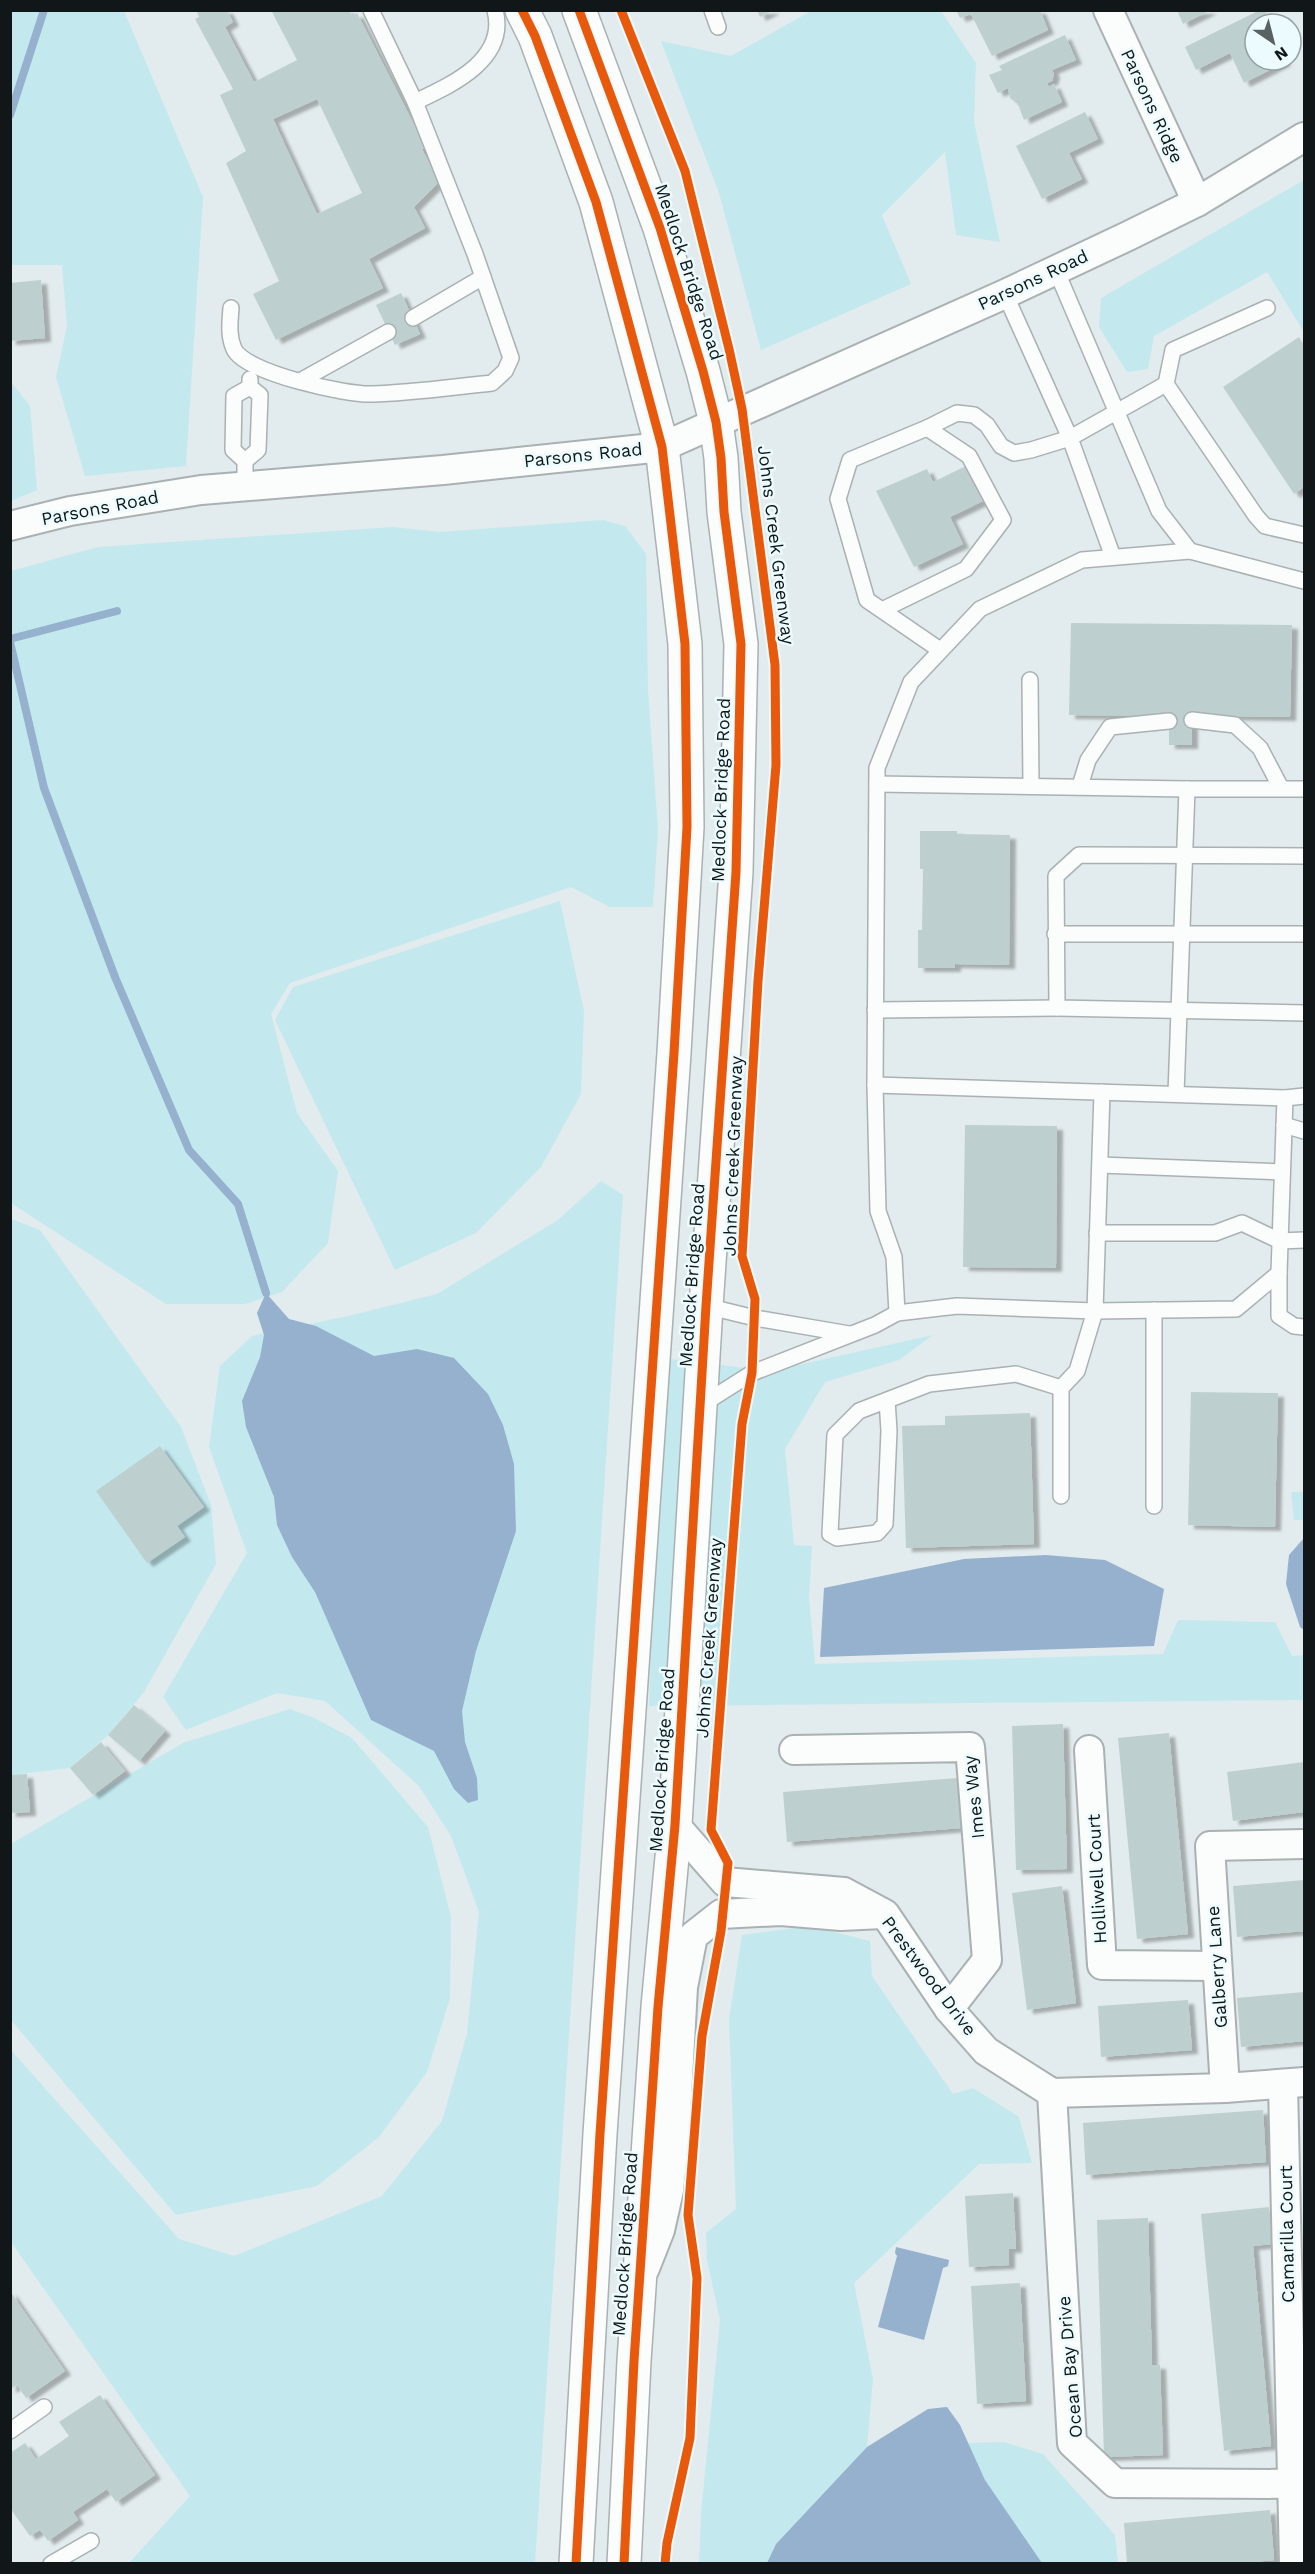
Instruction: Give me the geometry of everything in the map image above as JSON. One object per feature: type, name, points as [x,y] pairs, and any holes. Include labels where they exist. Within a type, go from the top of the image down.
[{"type":"highway","name":"Medlock Bridge Road","points":[[522,10],[535,36],[597,202],[662,447],[685,644],[687,827],[674,1053],[600,2122],[576,2564]]},
{"type":"highway","name":"Medlock Bridge Road","points":[[579,10],[660,228],[704,371],[716,422],[741,644],[736,872],[706,1306],[675,1825],[658,2007],[639,2282],[624,2564]]},
{"type":"street","name":"Parsons Ridge","points":[[1108,10],[1197,202]]},
{"type":"street","name":"Parsons Road","points":[[10,526],[97,506],[201,490],[245,474],[443,470],[662,447],[1056,270],[1197,202],[1305,137]]},
{"type":"street","name":"Imes Way","points":[[794,1749],[970,1747],[987,1960],[949,2009]]},
{"type":"street","name":"Holliwell Court","points":[[1089,1750],[1102,1965],[1217,1966]]},
{"type":"street","name":"Prestwood Drive","points":[[675,1825],[725,1882],[844,1892],[885,1914],[949,2009],[986,2051],[1052,2093]]},
{"type":"street","name":"Galberry Lane","points":[[1225,2088],[1210,1846],[1305,1844]]},
{"type":"street","name":"Medlock Bridge Road","points":[[639,2282],[660,2230],[669,2190],[675,2133],[683,1987],[693,1936],[721,1914],[781,1911],[841,1916],[885,1914]]},
{"type":"street","points":[[1052,2093],[1225,2088],[1294,2083]]},
{"type":"street","name":"Camarilla Court","points":[[1294,2083],[1296,2304],[1293,2484],[1298,2563]]},
{"type":"street","name":"Ocean Bay Drive","points":[[1052,2093],[1072,2443],[1114,2483],[1293,2484]]},
{"type":"lane","points":[[231,309],[230,332],[235,351],[250,365],[281,377],[369,394],[492,383],[505,371],[511,358],[483,277],[415,102],[371,10]]},
{"type":"lane","points":[[415,102],[469,74],[485,58],[498,20],[495,10]]},
{"type":"lane","points":[[712,10],[718,27]]},
{"type":"lane","points":[[1056,270],[1159,511],[1190,551]]},
{"type":"lane","points":[[413,318],[483,277]]},
{"type":"lane","points":[[1005,294],[1070,438],[1113,557]]},
{"type":"lane","points":[[1267,308],[1173,350],[1166,384],[1265,526],[1305,535]]},
{"type":"lane","points":[[300,381],[388,332]]},
{"type":"lane","points":[[250,365],[250,387]]},
{"type":"lane","points":[[940,650],[884,609],[867,600],[838,499],[850,460],[957,413],[974,415],[987,425],[1000,446],[1014,453],[1070,438],[1166,384]]},
{"type":"lane","points":[[245,474],[233,450],[234,396],[250,387]]},
{"type":"lane","points":[[245,474],[258,450],[260,395],[250,387]]},
{"type":"lane","points":[[884,609],[966,569],[1002,520],[969,456],[927,428]]},
{"type":"lane","points":[[897,1313],[894,1257],[879,1211],[875,1084],[877,768],[911,682],[980,609],[1082,560],[1190,551],[1305,581]]},
{"type":"lane","points":[[1030,680],[1031,785]]},
{"type":"lane","points":[[1192,720],[1235,725],[1260,748],[1281,788]]},
{"type":"lane","points":[[1080,786],[1088,760],[1110,727],[1169,721]]},
{"type":"lane","points":[[877,784],[1305,789]]},
{"type":"lane","points":[[1176,1094],[1187,789]]},
{"type":"lane","points":[[1057,1008],[1056,876],[1079,855],[1305,856]]},
{"type":"lane","points":[[1055,934],[1305,934]]},
{"type":"lane","points":[[875,1010],[1057,1008],[1305,1013]]},
{"type":"lane","points":[[875,1084],[1285,1098],[1305,1096]]},
{"type":"lane","points":[[1061,1496],[1061,1388],[1077,1371],[1095,1311],[1102,1092]]},
{"type":"lane","points":[[1285,1098],[1279,1316],[1294,1326],[1305,1328]]},
{"type":"lane","points":[[1284,1125],[1305,1131]]},
{"type":"lane","points":[[1100,1165],[1282,1172]]},
{"type":"lane","points":[[1097,1233],[1215,1233],[1242,1223],[1280,1241],[1305,1240]]},
{"type":"lane","points":[[700,1406],[752,1373],[875,1325],[897,1313],[957,1306],[1095,1311],[1236,1309],[1279,1273]]},
{"type":"lane","points":[[706,1306],[755,1318],[849,1334]]},
{"type":"lane","points":[[1154,1310],[1154,1506]]},
{"type":"lane","points":[[887,1401],[889,1431],[885,1524],[877,1533],[837,1538],[830,1534],[835,1435],[859,1411],[929,1384],[1016,1374],[1061,1388]]},
{"type":"lane","points":[[10,2430],[44,2407]]},
{"type":"lane","points":[[51,2564],[91,2541]]},
{"type":"shaded area","points":[[10,11],[124,11],[203,197],[186,466],[85,476],[56,377],[67,326],[62,265],[11,265]]},
{"type":"shaded area","points":[[811,11],[941,11],[976,63],[974,122],[1000,242],[956,235],[945,152],[882,215],[911,284],[761,350],[719,193],[661,41],[731,56]]},
{"type":"shaded area","points":[[1304,180],[1304,332],[1267,272],[1154,336],[1148,369],[1127,372],[1099,327],[1101,298]]},
{"type":"shaded area","points":[[11,382],[30,406],[37,490],[11,501]]},
{"type":"shaded area","points":[[603,520],[625,526],[646,554],[648,690],[658,830],[653,907],[610,907],[571,887],[290,983],[271,1014],[297,1113],[338,1171],[328,1243],[282,1292],[245,1304],[166,1304],[11,1203],[11,571],[98,547],[393,527],[440,532]]},
{"type":"shaded area","points":[[560,901],[584,1011],[581,1094],[541,1167],[476,1233],[395,1270],[275,1020],[293,987]]},
{"type":"shaded area","points":[[601,1181],[623,1195],[535,2563],[129,2563],[190,2496],[11,2242],[10,2049],[179,2239],[234,2256],[382,2196],[442,2121],[467,2034],[479,1912],[451,1836],[419,1786],[325,1701],[277,1693],[186,1730],[163,1697],[247,1553],[209,1447],[220,1366],[252,1336],[437,1294],[558,1220]]},
{"type":"shaded area","points":[[11,1219],[40,1230],[181,1427],[211,1505],[216,1564],[144,1692],[108,1735],[70,1768],[11,1775]]},
{"type":"shaded area","points":[[266,1293],[289,1319],[316,1326],[374,1356],[417,1349],[454,1358],[488,1394],[503,1425],[514,1464],[516,1531],[476,1651],[462,1711],[465,1742],[477,1778],[478,1800],[468,1803],[454,1789],[434,1751],[371,1720],[315,1592],[292,1557],[277,1525],[274,1497],[246,1427],[242,1401],[260,1357],[264,1335],[257,1313]]},
{"type":"shaded area","points":[[933,1335],[899,1360],[825,1382],[785,1449],[794,1545],[812,1546],[809,1597],[815,1664],[1163,1654],[1178,1620],[1275,1622],[1292,1656],[1304,1655],[1304,1700],[649,1706],[661,1358],[771,1371]]},
{"type":"shaded area","points":[[1291,1492],[1304,1492],[1304,1520],[1294,1520]]},
{"type":"shaded area","points":[[1304,1538],[1304,1630],[1300,1627],[1286,1584],[1289,1555]]},
{"type":"shaded area","points":[[1046,1555],[1105,1560],[1164,1589],[1154,1646],[820,1657],[824,1588],[964,1559]]},
{"type":"shaded area","points":[[290,1709],[312,1717],[352,1738],[428,1827],[451,1917],[450,1998],[427,2072],[379,2137],[317,2186],[176,2215],[11,2020],[11,1844],[183,1743]]},
{"type":"shaded area","points":[[810,1926],[870,1941],[872,1976],[953,2094],[973,2088],[1019,2117],[1032,2163],[979,2164],[854,2283],[873,2379],[867,2447],[776,2544],[767,2563],[699,2564],[701,2514],[720,2320],[707,2260],[706,2233],[736,2209],[729,2020],[742,1935]]},
{"type":"shaded area","points":[[896,2247],[949,2260],[948,2266],[943,2268],[924,2340],[878,2327],[897,2256]]},
{"type":"shaded area","points":[[947,2407],[960,2425],[985,2480],[1042,2563],[767,2563],[776,2544],[867,2447],[928,2409]]},
{"type":"shaded area","points":[[1004,2442],[1043,2454],[1115,2535],[1118,2563],[1042,2563],[985,2480],[968,2443]]},
{"type":"building","points":[[196,10],[227,10],[233,22],[225,27],[254,82],[297,60],[271,10],[349,10],[352,16],[357,13],[426,148],[422,149],[439,182],[414,207],[425,228],[369,259],[383,288],[276,340],[253,294],[279,281],[226,163],[246,151],[220,95],[233,89],[195,19],[199,17]],"holes":[[[317,99],[362,193],[317,214],[273,119]]]},
{"type":"building","points":[[757,10],[774,10],[760,17]]},
{"type":"building","points":[[956,10],[1040,10],[1048,30],[992,56],[971,14],[960,18]]},
{"type":"building","points":[[1177,10],[1211,10],[1183,24]]},
{"type":"building","points":[[1243,18],[1243,72],[1265,72],[1244,83],[1230,53],[1196,70],[1185,47]]},
{"type":"building","points":[[1065,35],[1076,60],[1052,70],[1054,74],[1052,81],[1047,83],[1049,87],[1054,84],[1062,102],[1024,120],[1018,104],[1010,98],[1008,88],[998,93],[989,75],[1002,70],[999,66]]},
{"type":"building","points":[[1085,112],[1098,139],[1069,153],[1082,179],[1042,199],[1016,146]]},
{"type":"building","points":[[41,280],[45,338],[10,341],[10,283]]},
{"type":"building","points":[[401,293],[420,334],[395,345],[376,305]]},
{"type":"building","points":[[1299,337],[1304,346],[1304,487],[1294,494],[1223,387]]},
{"type":"building","points":[[966,466],[983,501],[950,517],[963,544],[914,567],[876,491],[927,469],[933,482]]},
{"type":"building","points":[[1071,623],[1292,625],[1290,717],[1192,716],[1192,745],[1169,745],[1169,716],[1069,715]]},
{"type":"building","points":[[920,831],[1010,835],[1009,965],[955,964],[955,968],[918,968],[918,930],[922,930],[923,869],[920,869]]},
{"type":"building","points":[[965,1125],[1057,1126],[1056,1268],[963,1267]]},
{"type":"building","points":[[1191,1392],[1278,1393],[1275,1527],[1188,1525]]},
{"type":"building","points":[[1030,1413],[1034,1544],[906,1548],[902,1426],[945,1425],[945,1416]]},
{"type":"building","points":[[160,1446],[204,1507],[177,1526],[185,1537],[147,1563],[96,1491]]},
{"type":"building","points":[[134,1705],[165,1731],[139,1761],[108,1735]]},
{"type":"building","points":[[1063,1724],[1067,1869],[1016,1870],[1012,1726]]},
{"type":"building","points":[[1169,1733],[1188,1934],[1137,1939],[1118,1738]]},
{"type":"building","points":[[101,1742],[125,1771],[93,1795],[70,1768]]},
{"type":"building","points":[[1304,1762],[1304,1812],[1233,1821],[1227,1772]]},
{"type":"building","points":[[27,1774],[30,1812],[10,1813],[10,1775]]},
{"type":"building","points":[[957,1778],[961,1828],[787,1842],[783,1792]]},
{"type":"building","points":[[1304,1880],[1304,1931],[1237,1937],[1233,1886]]},
{"type":"building","points":[[1062,1886],[1076,2003],[1027,2010],[1012,1893]]},
{"type":"building","points":[[1304,1992],[1304,2041],[1241,2047],[1237,1998]]},
{"type":"building","points":[[1188,2000],[1192,2050],[1101,2057],[1098,2006]]},
{"type":"building","points":[[1263,2110],[1266,2162],[1086,2175],[1083,2123]]},
{"type":"building","points":[[1013,2193],[1016,2249],[1009,2249],[1009,2265],[969,2267],[965,2196]]},
{"type":"building","points":[[1269,2207],[1272,2244],[1253,2246],[1271,2446],[1224,2451],[1201,2214]]},
{"type":"building","points":[[1148,2218],[1152,2365],[1160,2365],[1163,2455],[1104,2457],[1097,2220]]},
{"type":"building","points":[[1020,2283],[1026,2401],[977,2404],[971,2286]]},
{"type":"building","points":[[10,2291],[65,2371],[26,2398],[17,2385],[10,2389]]},
{"type":"building","points":[[100,2395],[155,2475],[116,2502],[107,2489],[73,2512],[78,2520],[48,2541],[40,2530],[30,2536],[10,2508],[10,2453],[25,2443],[36,2459],[69,2436],[59,2422]]},
{"type":"building","points":[[1270,2510],[1274,2560],[1229,2564],[1127,2564],[1124,2523]]},
{"type":"waterway","points":[[10,115],[44,10]]},
{"type":"waterway","points":[[10,639],[117,611]]},
{"type":"waterway","points":[[10,642],[44,788],[115,977],[189,1150],[238,1204],[266,1293]]},
{"type":"cycle path","points":[[522,10],[535,36],[596,202],[662,447],[685,644],[687,827],[674,1053],[600,2134],[576,2564]]},
{"type":"cycle path","name":"Johns Creek Greenway","points":[[579,10],[660,228],[703,371],[716,422],[724,512],[741,644],[736,872],[706,1306],[675,1825],[658,2007],[634,2361],[624,2564]]},
{"type":"cycle path","name":"Johns Creek Greenway","points":[[621,10],[685,171],[729,349],[742,409],[775,665],[776,765],[758,981],[742,1256],[755,1299],[752,1373],[742,1424],[711,1830],[728,1863],[721,1931],[702,2036],[688,2215],[697,2278],[690,2438],[667,2543],[665,2564]]}]
